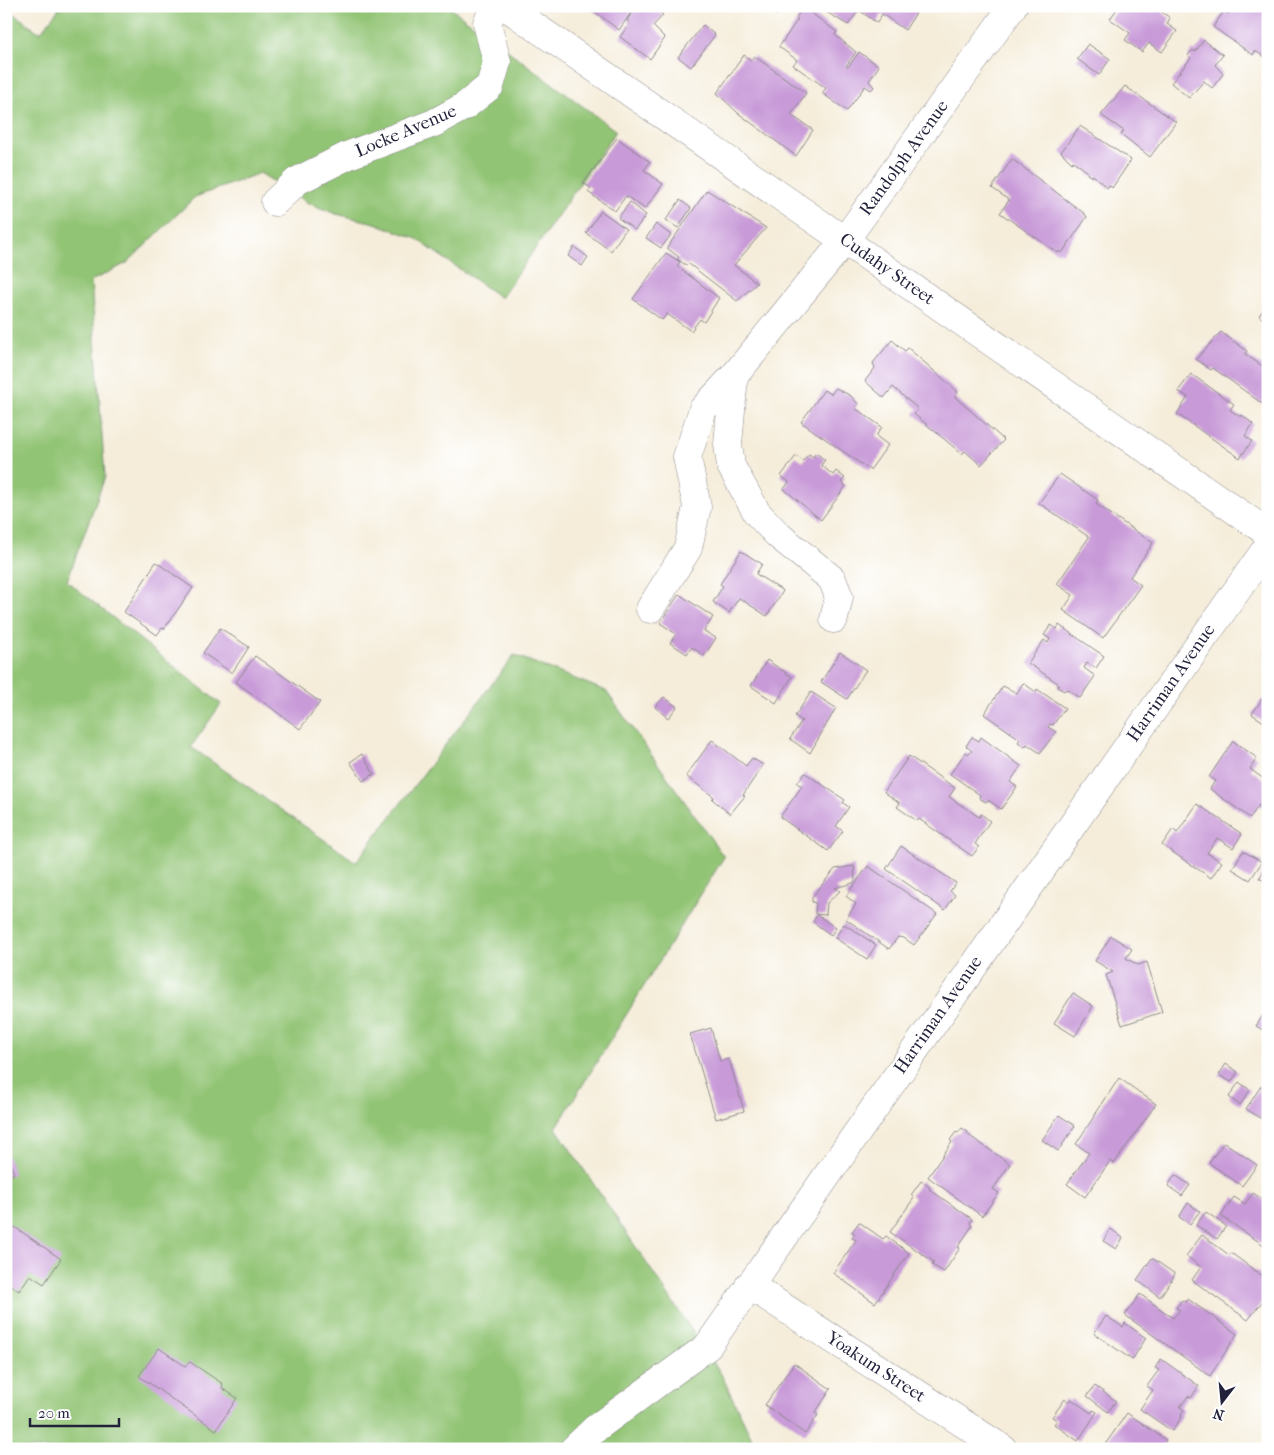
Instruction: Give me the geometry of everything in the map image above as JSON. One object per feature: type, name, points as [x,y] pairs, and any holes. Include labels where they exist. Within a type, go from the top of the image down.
[{"type":"street","name":"Locke Avenue","points":[[275,202],[297,182],[349,155],[434,123],[465,106],[490,86],[497,62],[487,23],[495,6]]},
{"type":"street","name":"Cudahy Street","points":[[505,6],[1268,533]]},
{"type":"street","name":"Randolph Avenue","points":[[650,609],[688,548],[697,507],[687,457],[703,409],[734,376],[845,240],[1013,6]]},
{"type":"street","points":[[734,376],[728,444],[731,466],[757,513],[778,535],[832,579],[839,597],[834,619]]},
{"type":"street","name":"Harriman Avenue","points":[[574,1449],[596,1428],[707,1346],[1268,546]]},
{"type":"street","name":"Yoakum Street","points":[[749,1285],[1003,1449]]},
{"type":"green space","points":[[61,6],[448,6],[616,131],[501,298],[415,238],[375,223],[336,214],[308,203],[260,173],[195,197],[127,263],[91,281],[105,477],[67,581],[221,704],[191,747],[356,862],[514,655],[606,691],[724,857],[556,1128],[721,1374],[757,1449],[6,1449],[6,8],[40,33]]},
{"type":"building","points":[[587,6],[628,6],[633,10],[619,30]]},
{"type":"building","points":[[637,6],[656,6],[655,8],[663,15],[653,26],[665,38],[650,59],[620,37],[630,23],[627,20]]},
{"type":"building","points":[[763,6],[782,6],[776,15]]},
{"type":"building","points":[[822,6],[920,7],[905,30],[882,14],[877,23],[859,10],[848,25],[823,10],[825,8]]},
{"type":"building","points":[[1119,6],[1162,6],[1165,8],[1162,12],[1170,18],[1167,24],[1177,31],[1162,52],[1149,43],[1142,52],[1125,40],[1130,33],[1110,19]]},
{"type":"building","points":[[1231,6],[1268,8],[1268,53],[1265,57],[1255,51],[1253,55],[1213,27],[1224,11],[1228,14]]},
{"type":"building","points":[[803,7],[837,32],[835,35],[856,52],[846,66],[848,67],[859,52],[879,66],[869,81],[874,87],[871,90],[865,86],[847,111],[822,93],[826,88],[793,65],[797,60],[779,47],[798,19],[796,18]]},
{"type":"building","points":[[703,25],[715,35],[691,67],[678,57]]},
{"type":"building","points":[[1204,40],[1223,55],[1215,65],[1223,74],[1212,88],[1204,81],[1189,98],[1171,83],[1191,58],[1188,55],[1193,50],[1195,52]]},
{"type":"building","points":[[1088,44],[1110,59],[1099,75],[1077,59]]},
{"type":"building","points":[[744,55],[751,60],[754,56],[806,93],[791,115],[813,130],[796,156],[738,113],[717,93]]},
{"type":"building","points":[[1125,86],[1176,122],[1150,157],[1121,134],[1124,131],[1101,115]]},
{"type":"building","points":[[1080,126],[1131,160],[1112,188],[1109,185],[1107,188],[1093,175],[1092,177],[1087,174],[1088,172],[1073,161],[1072,163],[1061,152]]},
{"type":"building","points":[[617,138],[650,162],[644,170],[663,184],[645,209],[626,196],[615,211],[588,192],[591,188],[583,183]]},
{"type":"building","points":[[1012,159],[1087,217],[1062,253],[1059,251],[1058,253],[1000,213],[1009,200],[992,188]]},
{"type":"building","points":[[707,190],[766,228],[734,265],[757,283],[737,301],[689,264],[686,265],[677,259],[679,257],[667,248]]},
{"type":"building","points":[[680,200],[691,208],[678,228],[666,220]]},
{"type":"building","points":[[630,202],[646,215],[635,230],[618,218]]},
{"type":"building","points":[[601,211],[626,229],[611,251],[586,233]]},
{"type":"building","points":[[656,224],[671,235],[661,248],[646,238]]},
{"type":"building","points":[[574,247],[588,257],[582,266],[568,256]]},
{"type":"building","points":[[666,253],[680,262],[677,266],[719,298],[704,322],[700,319],[691,331],[667,314],[662,320],[633,299]]},
{"type":"building","points":[[1266,305],[1268,306],[1268,322],[1259,316]]},
{"type":"building","points":[[1221,332],[1247,351],[1245,354],[1268,370],[1268,408],[1213,368],[1211,370],[1196,359]]},
{"type":"building","points":[[892,340],[905,351],[908,348],[958,392],[955,397],[1004,440],[981,465],[965,451],[962,454],[914,414],[918,409],[893,387],[884,398],[865,381],[875,368],[873,363]]},
{"type":"building","points":[[1191,374],[1234,404],[1230,410],[1241,417],[1242,415],[1253,424],[1245,436],[1252,441],[1240,458],[1177,414],[1188,397],[1178,391]]},
{"type":"building","points":[[836,388],[851,396],[858,404],[855,408],[882,427],[876,436],[888,445],[870,470],[801,422],[824,390],[831,394]]},
{"type":"building","points":[[816,453],[825,460],[821,465],[833,475],[836,471],[845,478],[841,482],[846,486],[821,520],[784,489],[789,482],[781,476],[796,456],[803,461],[809,454],[813,457]]},
{"type":"building","points":[[1060,474],[1098,500],[1096,504],[1153,543],[1130,577],[1141,585],[1103,638],[1063,610],[1073,595],[1057,584],[1089,537],[1039,503]]},
{"type":"building","points":[[741,551],[762,564],[756,574],[783,591],[767,616],[739,598],[729,613],[713,602],[723,586],[720,584]]},
{"type":"building","points":[[156,562],[193,588],[164,629],[162,628],[157,635],[124,612]]},
{"type":"building","points":[[679,594],[713,617],[704,631],[716,638],[704,656],[692,647],[687,654],[670,643],[676,634],[660,623]]},
{"type":"building","points":[[1051,625],[1057,629],[1059,625],[1104,656],[1096,668],[1087,663],[1084,668],[1095,676],[1080,698],[1066,689],[1064,691],[1057,687],[1059,684],[1028,663],[1044,640],[1048,643],[1050,639],[1044,635]]},
{"type":"building","points":[[220,628],[249,647],[232,673],[203,653]]},
{"type":"building","points":[[840,652],[866,670],[847,699],[821,682]]},
{"type":"building","points":[[255,656],[320,702],[300,729],[236,682]]},
{"type":"building","points":[[767,660],[792,677],[776,703],[751,686]]},
{"type":"building","points":[[1023,683],[1036,692],[1037,689],[1065,708],[1053,725],[1050,724],[1048,727],[1056,732],[1040,753],[1027,744],[1025,747],[1018,742],[1020,739],[984,714],[1003,686],[1017,693]]},
{"type":"building","points":[[811,692],[836,708],[810,753],[790,739],[802,721],[795,716]]},
{"type":"building","points":[[664,697],[677,707],[668,718],[655,707]]},
{"type":"building","points":[[1262,699],[1268,704],[1268,725],[1252,714]]},
{"type":"building","points":[[972,737],[979,741],[981,737],[1021,766],[1010,782],[1017,787],[1001,809],[988,800],[986,802],[979,798],[980,795],[950,774],[966,752],[969,754],[972,751],[966,746]]},
{"type":"building","points":[[712,740],[746,766],[752,758],[763,765],[743,795],[745,796],[730,814],[712,799],[714,797],[686,776]]},
{"type":"building","points":[[1233,741],[1257,758],[1250,769],[1268,782],[1268,811],[1259,805],[1250,818],[1210,789],[1215,781],[1209,777]]},
{"type":"building","points":[[362,754],[374,774],[363,781],[350,762]]},
{"type":"building","points":[[909,756],[955,788],[949,797],[979,817],[981,814],[990,821],[975,844],[979,847],[972,856],[919,819],[917,821],[897,807],[900,803],[884,792]]},
{"type":"building","points":[[805,773],[845,800],[843,803],[849,807],[836,826],[843,831],[828,851],[780,817],[802,786],[797,783]]},
{"type":"building","points":[[1197,804],[1242,834],[1233,848],[1217,838],[1207,853],[1222,862],[1211,878],[1162,845],[1173,829],[1177,833]]},
{"type":"building","points":[[901,846],[956,883],[950,891],[955,895],[945,910],[886,869]]},
{"type":"building","points":[[1243,851],[1262,862],[1250,880],[1232,869]]},
{"type":"building","points":[[1268,865],[1268,883],[1259,878]]},
{"type":"building","points":[[854,866],[855,880],[853,883],[835,888],[840,891],[827,903],[826,915],[815,914],[816,903],[812,902],[812,897],[835,869]]},
{"type":"building","points":[[868,866],[937,914],[914,945],[904,938],[898,937],[889,949],[846,919],[856,904],[846,896]]},
{"type":"building","points":[[817,915],[836,928],[831,935],[813,922]]},
{"type":"building","points":[[844,924],[876,945],[867,959],[835,938]]},
{"type":"building","points":[[1111,936],[1132,949],[1126,958],[1138,965],[1147,962],[1162,1012],[1122,1025],[1106,975],[1113,972],[1095,961]]},
{"type":"building","points":[[1073,993],[1093,1006],[1075,1036],[1054,1023]]},
{"type":"building","points":[[1265,1012],[1268,1014],[1268,1030],[1265,1031],[1256,1026]]},
{"type":"building","points":[[711,1028],[720,1061],[729,1059],[744,1111],[716,1119],[690,1034]]},
{"type":"building","points":[[1226,1064],[1238,1072],[1231,1082],[1219,1075]]},
{"type":"building","points":[[1119,1078],[1156,1104],[1114,1164],[1110,1161],[1085,1197],[1067,1184],[1089,1153],[1076,1144]]},
{"type":"building","points":[[1239,1082],[1250,1090],[1240,1105],[1229,1097]]},
{"type":"building","points":[[1261,1086],[1268,1090],[1268,1123],[1246,1109]]},
{"type":"building","points":[[1059,1115],[1075,1126],[1058,1151],[1042,1140]]},
{"type":"building","points":[[962,1128],[968,1132],[967,1134],[1010,1164],[993,1189],[999,1193],[982,1216],[928,1177],[952,1142],[950,1140]]},
{"type":"building","points":[[1224,1142],[1257,1165],[1242,1186],[1209,1163]]},
{"type":"building","points":[[6,1151],[14,1174],[6,1176]]},
{"type":"building","points":[[1175,1175],[1190,1185],[1182,1196],[1168,1186]]},
{"type":"building","points":[[921,1181],[930,1187],[929,1189],[972,1219],[970,1223],[972,1226],[944,1272],[932,1265],[934,1262],[890,1232],[914,1198],[911,1195]]},
{"type":"building","points":[[1253,1193],[1268,1203],[1268,1248],[1221,1216],[1234,1197],[1245,1204]]},
{"type":"building","points":[[1188,1203],[1200,1211],[1190,1224],[1179,1217]]},
{"type":"building","points":[[1206,1212],[1226,1226],[1217,1239],[1196,1225]]},
{"type":"building","points":[[6,1221],[61,1259],[44,1284],[30,1275],[19,1291],[6,1282]]},
{"type":"building","points":[[859,1222],[883,1239],[886,1236],[909,1253],[875,1303],[833,1273],[856,1240],[852,1238],[855,1234],[852,1232]]},
{"type":"building","points":[[1111,1229],[1123,1238],[1116,1249],[1103,1241]]},
{"type":"building","points":[[1202,1235],[1268,1280],[1268,1294],[1248,1320],[1192,1280],[1201,1267],[1186,1256]]},
{"type":"building","points":[[1152,1258],[1175,1274],[1160,1297],[1137,1280]]},
{"type":"building","points":[[1140,1294],[1173,1318],[1180,1310],[1176,1308],[1182,1300],[1185,1302],[1188,1299],[1237,1334],[1210,1376],[1125,1315]]},
{"type":"building","points":[[1106,1316],[1123,1327],[1125,1323],[1146,1338],[1132,1360],[1094,1333]]},
{"type":"building","points":[[159,1348],[185,1366],[190,1362],[223,1384],[222,1388],[237,1398],[216,1430],[139,1376]]},
{"type":"building","points":[[1161,1359],[1199,1386],[1191,1398],[1188,1396],[1180,1407],[1184,1410],[1182,1416],[1172,1431],[1140,1409],[1153,1390],[1147,1386],[1159,1370],[1155,1368]]},
{"type":"building","points":[[794,1363],[831,1389],[815,1413],[818,1415],[805,1434],[765,1405]]},
{"type":"building","points":[[1095,1386],[1116,1401],[1108,1412],[1087,1396]]},
{"type":"building","points":[[1065,1399],[1069,1402],[1071,1399],[1091,1413],[1093,1410],[1097,1412],[1078,1441],[1054,1424],[1057,1420],[1052,1417]]},
{"type":"building","points":[[1127,1413],[1166,1440],[1160,1449],[1102,1449]]}]
